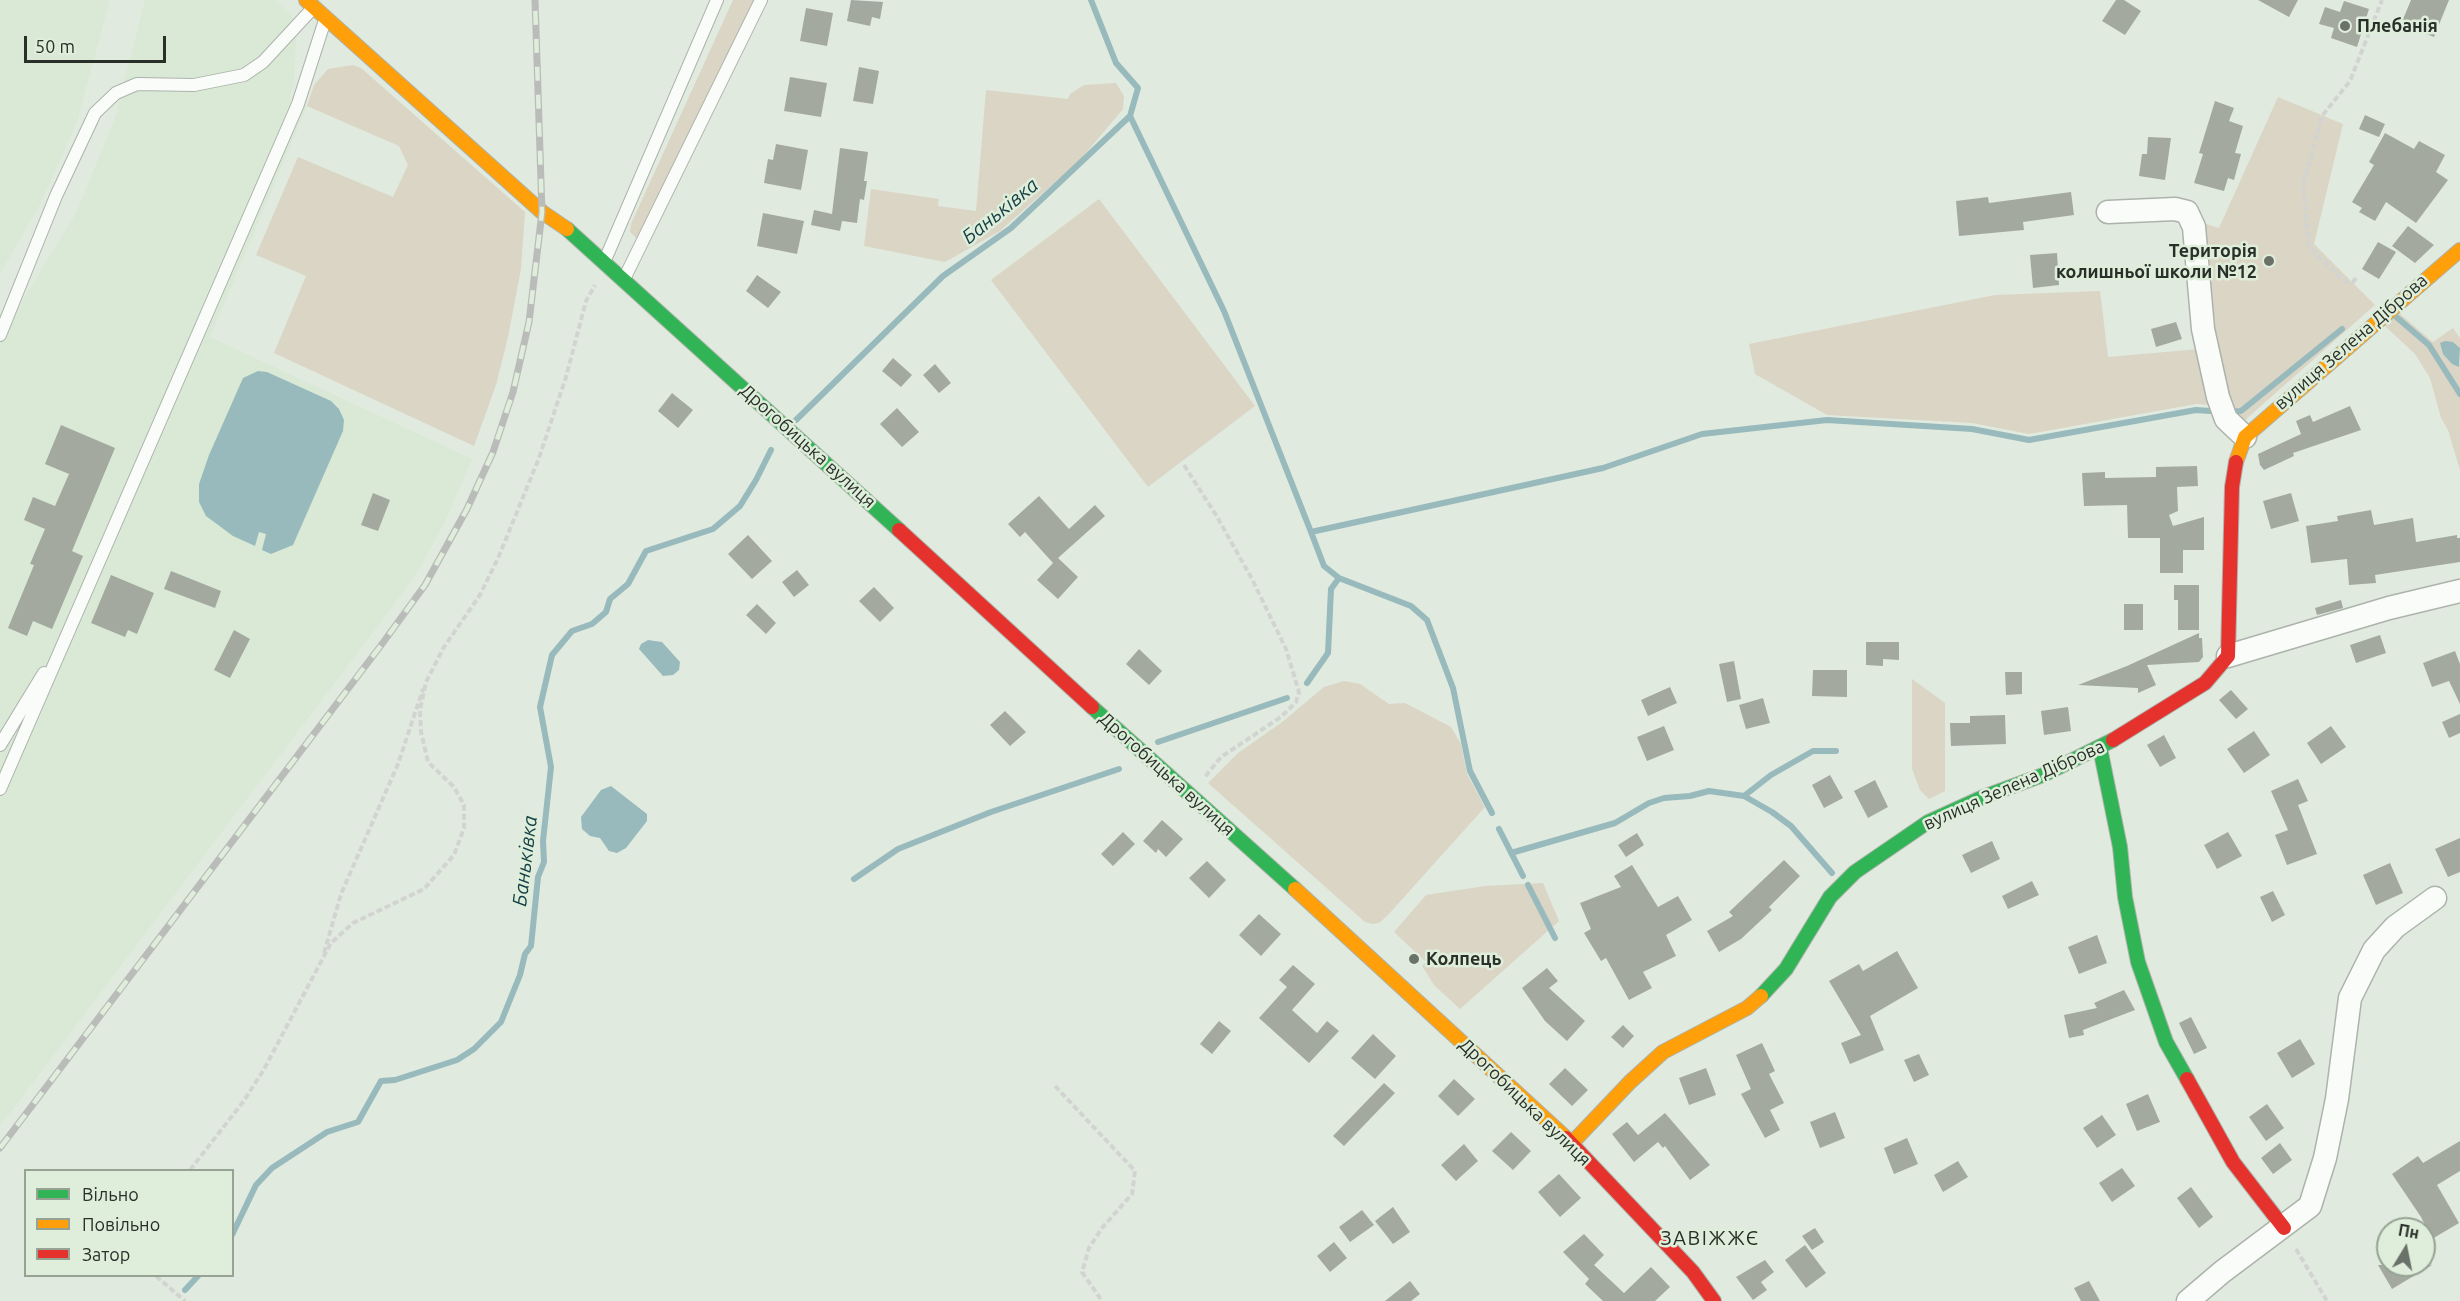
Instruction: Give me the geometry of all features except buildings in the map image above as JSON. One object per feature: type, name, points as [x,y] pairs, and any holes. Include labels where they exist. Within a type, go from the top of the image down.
[{"type":"street","name":"Дрогобицька вулиця","points":[[310,4],[542,212],[579,237],[1189,795],[1370,955],[1572,1143],[1693,1272],[1714,1301]]},
{"type":"street","points":[[2108,212],[2175,209],[2187,212],[2194,227],[2203,329],[2218,397],[2226,420],[2245,436],[2238,455],[2232,487],[2228,656],[2389,608],[2460,591]]},
{"type":"street","name":"вулиця Зелена Діброва","points":[[2245,436],[2460,250]]},
{"type":"street","name":"вулиця Зелена Діброва","points":[[1572,1143],[1630,1082],[1663,1052],[1747,1008],[1767,991],[1786,969],[1830,897],[1855,873],[1928,822],[1987,795],[2043,775],[2100,748],[2180,701],[2205,682],[2228,656]]},
{"type":"street","points":[[2100,748],[2120,847],[2125,897],[2138,962],[2166,1042],[2233,1162],[2284,1227]]},
{"type":"street","points":[[2188,1301],[2222,1272],[2310,1206],[2325,1158],[2337,1099],[2350,998],[2374,950],[2395,927],[2435,898]]},
{"type":"lane","points":[[607,263],[717,0]]},
{"type":"lane","points":[[624,278],[761,0]]},
{"type":"lane","points":[[0,335],[57,196],[95,113],[116,93],[137,84],[194,85],[244,75],[263,62],[310,4]]},
{"type":"lane","points":[[0,789],[298,104],[325,18]]},
{"type":"lane","points":[[0,745],[62,647]]},
{"type":"path","points":[[2356,278],[2353,282],[2344,281],[2309,247],[2303,185],[2322,116],[2350,81],[2382,0]]},
{"type":"path","points":[[323,957],[341,894],[398,764],[416,705],[426,682],[444,647],[480,596],[499,556],[539,458],[566,377],[586,301],[607,263]]},
{"type":"path","points":[[1184,465],[1216,515],[1252,579],[1286,649],[1299,692],[1296,702],[1281,717],[1221,757],[1189,795]]},
{"type":"path","points":[[191,1169],[243,1102],[263,1071],[331,943],[353,923],[424,889],[454,855],[464,828],[464,805],[454,788],[428,762],[421,732],[420,710],[426,682]]},
{"type":"path","points":[[1055,1086],[1135,1170],[1132,1194],[1102,1227],[1089,1248],[1082,1272],[1102,1301]]},
{"type":"path","points":[[2284,1227],[2327,1301]]},
{"type":"path","points":[[158,1277],[185,1301]]},
{"type":"shaded area","points":[[0,0],[110,0],[77,122],[41,203],[0,274]]},
{"type":"shaded area","points":[[145,0],[275,0],[297,22],[294,81],[289,101],[307,106],[210,337],[472,459],[444,524],[413,579],[0,1126],[0,338],[76,213],[115,118]]},
{"type":"shaded area","points":[[733,0],[754,0],[638,240],[630,232],[631,224]]},
{"type":"shaded area","points":[[353,65],[361,68],[525,212],[521,269],[508,337],[496,385],[474,446],[274,353],[306,276],[256,255],[298,157],[393,197],[408,165],[399,146],[307,106],[314,85],[328,69]]},
{"type":"shaded area","points":[[1116,83],[1124,96],[1123,109],[1080,160],[1000,231],[945,262],[864,246],[871,189],[939,199],[938,206],[976,211],[986,90],[1068,99],[1070,94],[1084,85]]},
{"type":"shaded area","name":"Територія колишньої школи №12","points":[[2278,97],[2343,124],[2314,244],[2375,305],[2244,421],[2235,420],[2211,328],[2203,223],[2219,228]]},
{"type":"shaded area","points":[[1099,199],[1255,406],[1148,487],[991,280]]},
{"type":"shaded area","points":[[2100,291],[2108,357],[2199,349],[2213,405],[2196,404],[2029,434],[1972,423],[1827,415],[1755,374],[1749,344],[1995,295]]},
{"type":"shaded area","points":[[2398,312],[2433,342],[2453,328],[2460,338],[2460,348],[2453,342],[2460,366],[2460,470],[2448,430],[2441,418],[2430,378],[2415,354],[2385,326]]},
{"type":"shaded area","points":[[1912,679],[1945,703],[1945,791],[1929,799],[1920,790],[1912,769]]},
{"type":"shaded area","points":[[1344,681],[1360,684],[1389,704],[1405,703],[1451,727],[1461,744],[1467,774],[1485,807],[1387,916],[1379,923],[1373,924],[1365,922],[1208,783],[1238,753],[1281,723],[1324,687]]},
{"type":"shaded area","points":[[1543,883],[1559,921],[1460,1009],[1434,985],[1422,966],[1426,962],[1394,932],[1426,895],[1485,886]]},
{"type":"water","points":[[2453,342],[2460,348],[2459,367],[2452,364],[2443,354],[2440,343]]},
{"type":"water","points":[[258,371],[267,372],[331,401],[339,409],[344,420],[343,431],[293,545],[271,554],[262,550],[266,534],[259,532],[255,546],[233,536],[206,516],[199,502],[199,484],[209,455],[243,378]]},
{"type":"water","points":[[648,640],[662,642],[680,662],[679,670],[673,675],[663,676],[639,649],[641,644]]},
{"type":"water","points":[[611,786],[647,814],[647,821],[626,848],[617,853],[609,851],[600,838],[590,836],[582,829],[581,817],[601,790]]},
{"type":"waterway","name":"Баньківка","points":[[796,420],[943,276],[1011,228],[1130,116],[1138,88],[1116,63],[1091,0]]},
{"type":"waterway","points":[[1130,116],[1224,311],[1311,532],[1603,468],[1702,434],[1827,420],[1972,429],[2029,440],[2196,410],[2210,411]]},
{"type":"waterway","points":[[2394,315],[2429,345],[2460,394]]},
{"type":"waterway","points":[[2228,412],[2241,411],[2342,329]]},
{"type":"waterway","name":"Баньківка","points":[[234,1231],[256,1185],[272,1168],[327,1132],[358,1122],[381,1081],[395,1080],[457,1060],[474,1049],[501,1022],[520,975],[525,954],[531,946],[538,877],[544,862],[543,841],[551,767],[540,707],[552,655],[572,631],[592,624],[606,612],[610,599],[628,584],[646,551],[713,529],[740,506],[771,450]]},
{"type":"waterway","points":[[1311,532],[1324,566],[1339,578],[1411,606],[1427,620],[1453,688],[1470,771],[1492,813]]},
{"type":"waterway","points":[[1307,683],[1328,653],[1331,589],[1339,578]]},
{"type":"waterway","points":[[1158,742],[1287,698]]},
{"type":"waterway","points":[[1744,796],[1771,775],[1813,751],[1836,751]]},
{"type":"waterway","points":[[854,879],[898,849],[991,812],[1119,769]]},
{"type":"waterway","points":[[1511,853],[1615,823],[1649,803],[1664,798],[1690,796],[1709,791],[1744,796],[1772,812],[1791,826],[1832,873]]},
{"type":"waterway","points":[[1499,829],[1523,876]]},
{"type":"waterway","points":[[1528,885],[1555,938]]},
{"type":"waterway","name":"Баньківка","points":[[185,1290],[197,1277]]},
{"type":"railway","points":[[0,1148],[382,644],[425,585],[467,509],[493,452],[513,392],[529,322],[542,212],[535,0]]},
{"type":"traffic: fast","points":[[567,229],[899,530]]},
{"type":"traffic: fast","points":[[1092,707],[1295,889]]},
{"type":"traffic: fast","points":[[1761,996],[1786,969],[1830,897],[1855,872],[1928,822],[1983,797],[2043,775],[2113,740]]},
{"type":"traffic: fast","points":[[2100,748],[2120,847],[2125,897],[2138,962],[2166,1042],[2187,1079]]},
{"type":"traffic: slow","points":[[306,0],[542,212],[567,229]]},
{"type":"traffic: slow","points":[[2236,462],[2245,437],[2460,250]]},
{"type":"traffic: slow","points":[[1295,889],[1566,1138]]},
{"type":"traffic: slow","points":[[1572,1143],[1630,1082],[1663,1052],[1747,1008],[1761,996]]},
{"type":"traffic: jam","points":[[2113,740],[2205,683],[2228,656],[2232,487],[2236,462]]},
{"type":"traffic: jam","points":[[899,530],[1092,707]]},
{"type":"traffic: jam","points":[[2187,1079],[2233,1162],[2284,1228]]},
{"type":"traffic: jam","points":[[1566,1138],[1693,1272],[1714,1301]]},
{"type":"place","name":"Плебанія","points":[[2345,26]]},
{"type":"place","name":"Територія колишньої школи №12","points":[[2269,261]]},
{"type":"place","name":"Колпець","points":[[1414,959]]},
{"type":"district","name":"ЗАВІЖЖЄ","points":[[1710,1238]]}]
